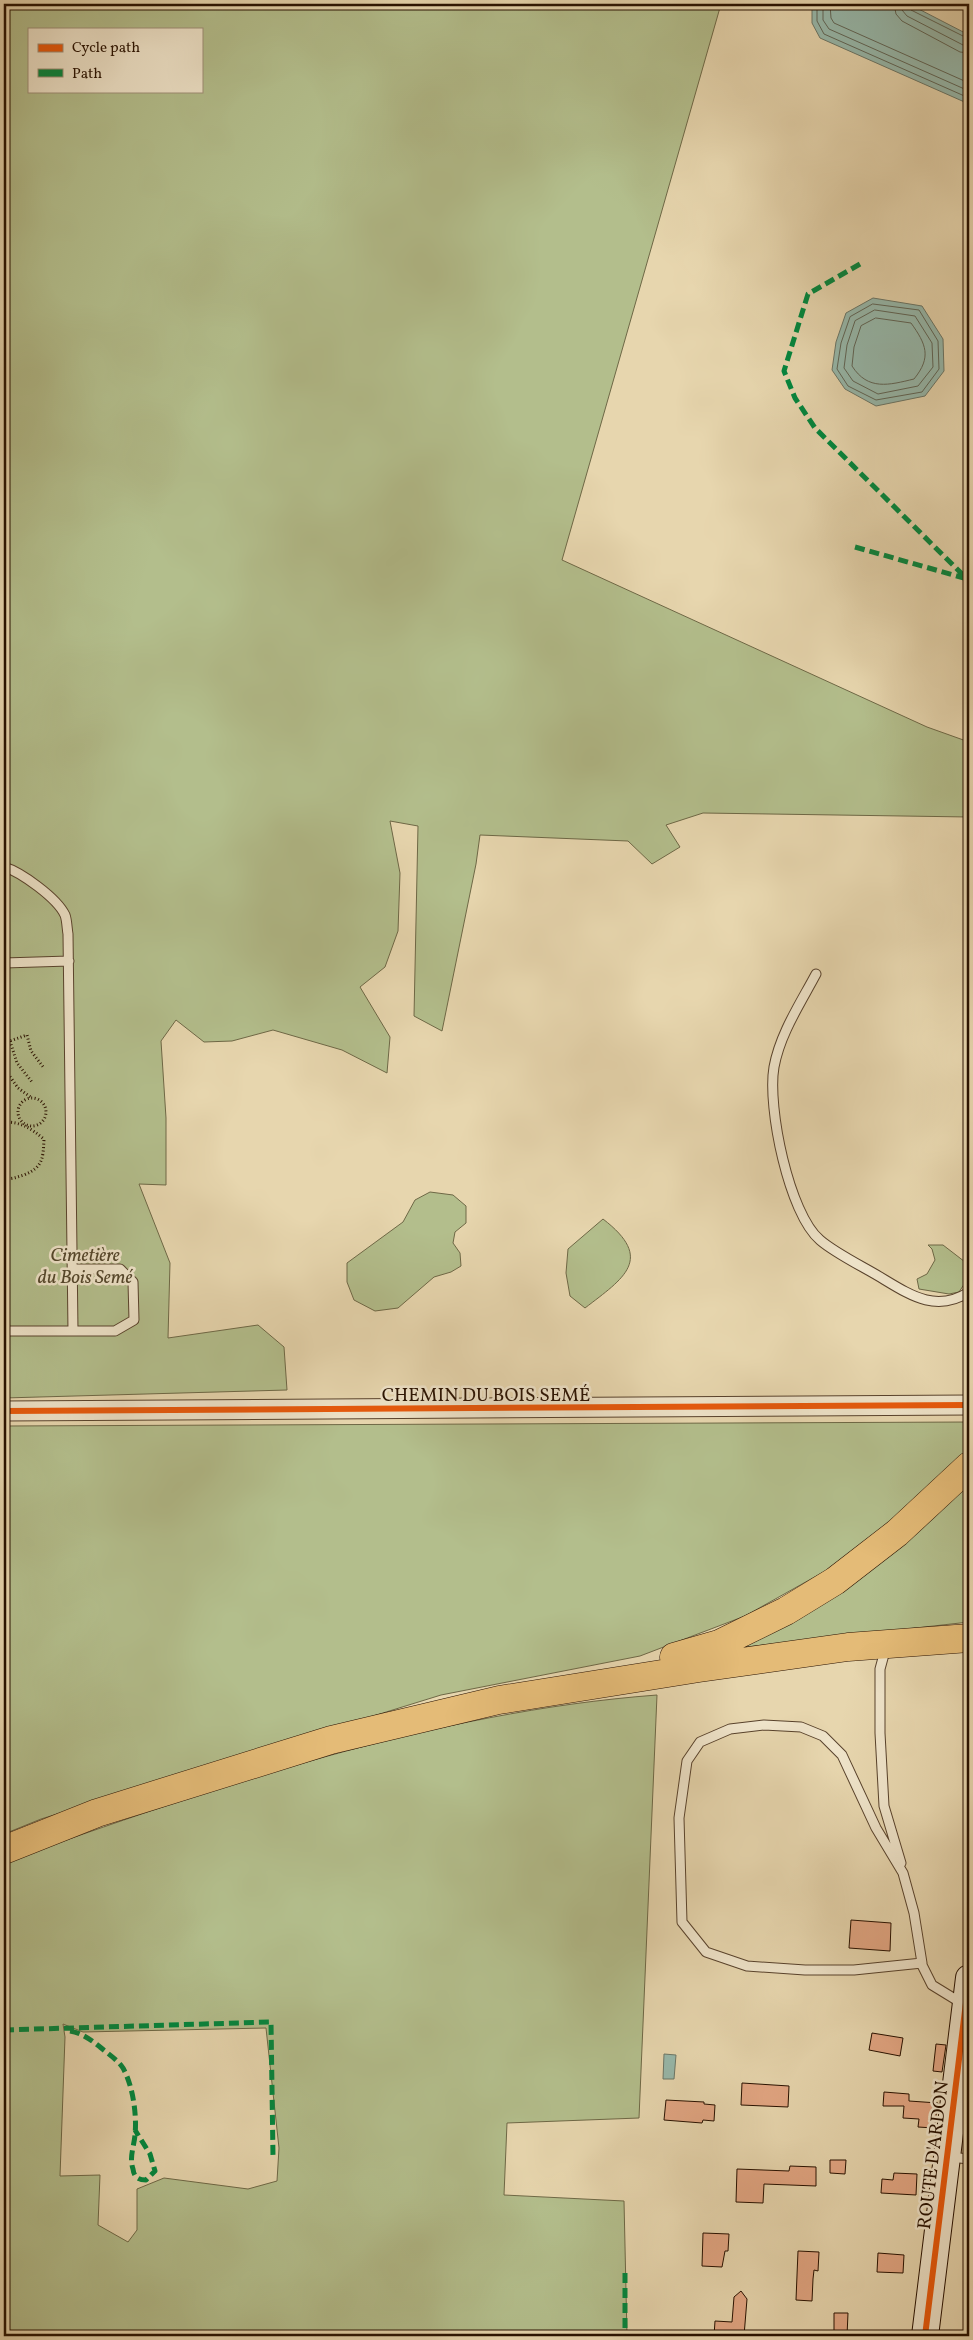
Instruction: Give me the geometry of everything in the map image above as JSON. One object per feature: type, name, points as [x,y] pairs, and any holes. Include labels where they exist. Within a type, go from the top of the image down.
[{"type":"highway","points":[[4,1850],[97,1813],[331,1740],[499,1700],[562,1680],[665,1659],[727,1640],[786,1611],[835,1581],[897,1533],[969,1466]]},
{"type":"highway","points":[[499,1700],[699,1668],[848,1647],[969,1638]]},
{"type":"highway","points":[[848,1647],[969,1646]]},
{"type":"street","name":"CHEMIN DU BOIS SEMÉ","points":[[4,1411],[969,1405]]},
{"type":"street","name":"ROUTE D'ARDON","points":[[925,2336],[958,2158],[969,1978]]},
{"type":"lane","points":[[4,867],[15,870],[42,890],[65,915],[70,961],[73,1331]]},
{"type":"lane","points":[[4,963],[70,961]]},
{"type":"lane","points":[[816,974],[784,1034],[774,1068],[775,1109],[786,1174],[802,1219],[820,1240],[903,1291],[934,1303],[960,1298],[969,1292]]},
{"type":"lane","points":[[4,1331],[115,1331],[134,1320],[133,1282],[120,1269],[73,1269]]},
{"type":"lane","points":[[886,1647],[880,1669],[880,1733],[884,1806],[914,1914],[922,1962],[932,1985],[966,2006]]},
{"type":"lane","points":[[903,1872],[876,1828],[842,1755],[823,1736],[801,1726],[764,1725],[730,1729],[700,1742],[687,1761],[679,1818],[682,1922],[706,1952],[747,1966],[805,1970],[854,1970],[922,1962]]},
{"type":"path","points":[[4,1043],[27,1035],[31,1051],[44,1068]]},
{"type":"path","points":[[10,1041],[17,1063],[32,1082]]},
{"type":"path","points":[[4,1068],[18,1088],[41,1102],[46,1114],[41,1123],[28,1126],[18,1122],[4,1122]]},
{"type":"path","points":[[4,1178],[9,1179],[21,1176],[36,1169],[42,1161],[44,1139],[20,1120],[18,1109],[23,1101],[32,1098]]},
{"type":"green space","name":"Cimetière du Bois Semé","points":[[4,4],[721,4],[562,560],[927,727],[969,742],[969,817],[703,813],[666,825],[680,847],[652,864],[628,841],[480,835],[476,864],[442,1031],[414,1016],[418,826],[390,821],[400,873],[398,931],[385,967],[360,987],[390,1037],[387,1073],[342,1050],[273,1030],[232,1041],[204,1042],[176,1020],[161,1041],[166,1118],[166,1185],[139,1184],[170,1263],[168,1338],[258,1325],[284,1347],[287,1390],[4,1398]]},
{"type":"green space","points":[[430,1192],[453,1195],[466,1206],[466,1223],[455,1232],[453,1243],[460,1253],[461,1266],[451,1272],[434,1277],[398,1308],[375,1311],[354,1300],[347,1282],[347,1263],[403,1222],[415,1200]]},
{"type":"green space","points":[[603,1219],[619,1233],[628,1246],[630,1257],[628,1267],[622,1277],[612,1287],[585,1308],[570,1296],[566,1273],[568,1249]]},
{"type":"green space","points":[[928,1245],[943,1245],[969,1265],[969,1277],[959,1292],[949,1294],[919,1289],[917,1279],[927,1274],[935,1260],[932,1249]]},
{"type":"green space","points":[[969,1422],[969,1450],[852,1556],[745,1616],[640,1656],[441,1695],[41,1819],[4,1834],[4,1426]]},
{"type":"green space","points":[[969,1474],[969,1622],[728,1649]]},
{"type":"green space","points":[[657,1695],[639,2118],[507,2123],[504,2195],[624,2201],[627,2336],[4,2336],[4,1862],[163,1807],[325,1757],[407,1736],[490,1718],[573,1704]],"holes":[[[63,2024],[83,2032],[266,2028],[279,2148],[277,2181],[248,2189],[164,2178],[137,2189],[137,2230],[128,2242],[98,2225],[100,2175],[60,2176],[65,2037]]]},
{"type":"water","points":[[812,4],[909,4],[969,35],[969,104],[820,38],[812,23]]},
{"type":"water","points":[[873,298],[922,306],[943,339],[944,371],[925,396],[876,406],[845,389],[832,370],[836,342],[846,313]]},
{"type":"water","points":[[664,2054],[676,2055],[674,2079],[663,2079]]},
{"type":"building","points":[[851,1920],[891,1923],[890,1951],[849,1948]]},
{"type":"building","points":[[872,2033],[903,2038],[900,2056],[869,2050]]},
{"type":"building","points":[[936,2044],[946,2045],[942,2072],[933,2071]]},
{"type":"building","points":[[742,2083],[789,2086],[788,2107],[741,2105]]},
{"type":"building","points":[[884,2092],[909,2094],[909,2101],[938,2103],[934,2128],[918,2127],[919,2119],[903,2118],[904,2106],[883,2106]]},
{"type":"building","points":[[666,2100],[704,2102],[704,2104],[715,2105],[714,2121],[703,2120],[702,2123],[664,2120]]},
{"type":"building","points":[[830,2160],[846,2160],[845,2174],[830,2173]]},
{"type":"building","points":[[790,2166],[816,2167],[816,2186],[764,2184],[763,2203],[736,2202],[737,2169],[789,2171]]},
{"type":"building","points":[[894,2173],[917,2174],[916,2195],[881,2193],[882,2179],[893,2180]]},
{"type":"building","points":[[703,2233],[729,2234],[728,2251],[725,2251],[722,2267],[702,2266]]},
{"type":"building","points":[[798,2251],[819,2252],[818,2271],[814,2270],[812,2301],[796,2300]]},
{"type":"building","points":[[878,2253],[904,2255],[903,2273],[877,2272]]},
{"type":"building","points":[[741,2291],[747,2299],[744,2336],[714,2336],[715,2321],[732,2322],[734,2297]]},
{"type":"building","points":[[834,2313],[848,2313],[847,2336],[834,2336]]},
{"type":"marked path","points":[[860,264],[808,294],[784,371],[795,398],[815,428],[967,579]]},
{"type":"marked path","points":[[855,547],[964,578]]},
{"type":"marked path","points":[[4,2030],[271,2022],[273,2156]]},
{"type":"marked path","points":[[70,2031],[90,2039],[123,2068],[132,2092],[135,2110],[132,2165],[135,2176],[146,2180],[155,2171],[150,2154],[135,2130]]},
{"type":"marked path","points":[[625,2273],[625,2336]]},
{"type":"cycle path","points":[[4,1411],[969,1405]]},
{"type":"cycle path","points":[[925,2336],[969,1978]]}]
